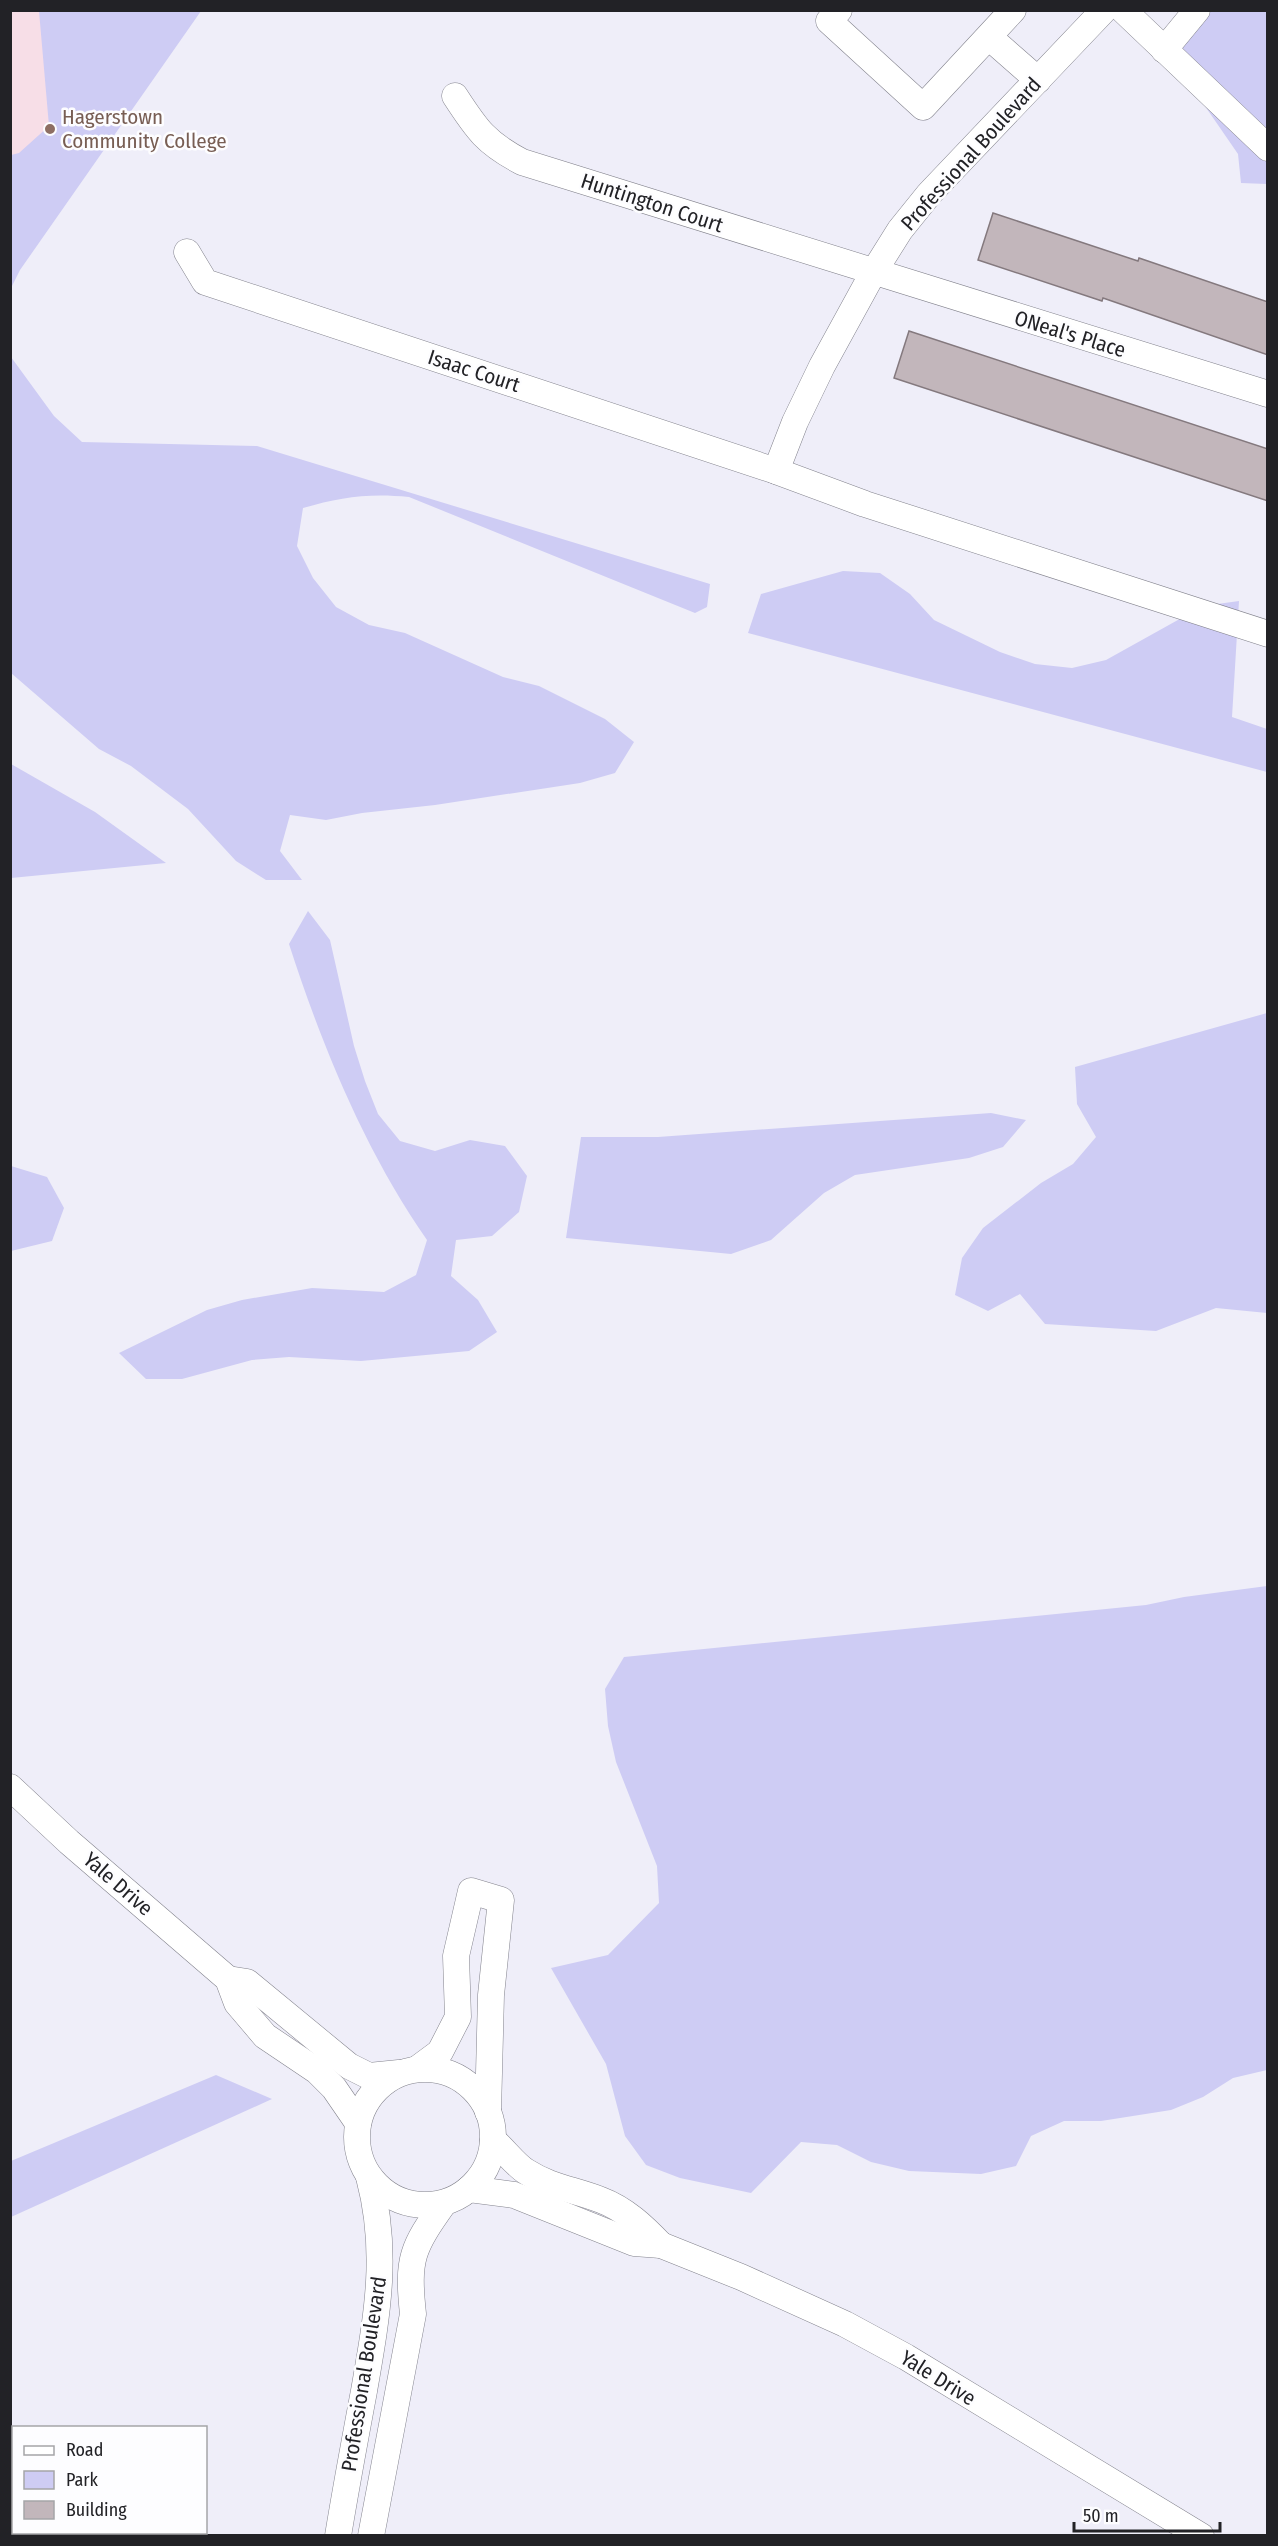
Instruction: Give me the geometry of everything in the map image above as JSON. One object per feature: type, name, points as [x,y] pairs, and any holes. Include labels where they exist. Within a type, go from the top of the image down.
[{"type":"street","points":[[839,10],[829,21],[923,107],[1013,10]]},
{"type":"street","name":"Professional Boulevard","points":[[776,471],[795,422],[822,366],[873,273],[900,230],[929,194],[1104,10]]},
{"type":"street","points":[[1123,10],[1268,148]]},
{"type":"street","points":[[1164,50],[1197,10]]},
{"type":"street","points":[[989,36],[1038,80]]},
{"type":"street","name":"Huntington Court","points":[[455,96],[476,128],[495,147],[522,162],[873,273]]},
{"type":"street","name":"Isaac Court","points":[[187,252],[205,282],[776,471],[865,504],[1268,634]]},
{"type":"street","name":"ONeal's Place","points":[[873,273],[1268,394]]},
{"type":"street","name":"Yale Drive","points":[[10,1787],[69,1842],[228,1979],[237,2003],[264,2036],[317,2071],[334,2088],[358,2123]]},
{"type":"street","name":"Professional Boulevard","points":[[338,2535],[380,2295],[381,2238],[378,2209],[369,2177],[358,2151],[358,2123],[363,2109],[379,2087],[440,2052],[458,2017],[456,1956],[471,1891],[501,1900],[491,1995],[488,2112],[493,2140],[486,2167],[469,2189],[444,2203],[417,2205],[403,2202],[390,2196],[369,2177]]},
{"type":"street","name":"Yale Drive","points":[[228,1979],[247,1982],[349,2067],[369,2076],[410,2071]]},
{"type":"street","name":"Professional Boulevard","points":[[410,2071],[439,2071],[460,2078],[481,2098],[488,2112]]},
{"type":"street","name":"Yale Drive","points":[[493,2140],[509,2153],[524,2171],[548,2183],[602,2200],[640,2223],[661,2245]]},
{"type":"street","name":"Yale Drive","points":[[469,2189],[514,2195],[634,2243],[661,2245],[741,2277],[855,2330],[906,2357],[1201,2535]]},
{"type":"street","name":"Professional Boulevard","points":[[370,2535],[413,2314],[411,2264],[418,2240],[444,2203]]},
{"type":"shaded area","name":"Hagerstown Community College","points":[[11,11],[170,11],[11,247]]},
{"type":"green space","name":"Hagerstown Community College","points":[[39,11],[201,11],[20,270],[11,288],[11,155],[19,153],[49,126]]},
{"type":"green space","points":[[1180,11],[1267,11],[1267,184],[1241,183],[1238,154],[1167,51],[1175,16]]},
{"type":"green space","points":[[11,357],[54,416],[82,442],[257,446],[710,584],[707,607],[695,613],[409,497],[381,495],[355,497],[303,508],[297,546],[313,578],[336,607],[369,625],[405,633],[503,677],[539,686],[605,719],[634,742],[615,773],[580,783],[326,820],[290,815],[280,851],[302,880],[266,880],[236,861],[188,809],[131,766],[99,749],[11,673]]},
{"type":"green space","points":[[843,571],[880,573],[910,594],[934,620],[1000,652],[1035,664],[1072,668],[1106,660],[1203,606],[1239,601],[1232,717],[1267,729],[1267,772],[748,633],[761,594]]},
{"type":"green space","points":[[11,764],[95,812],[166,863],[11,878]]},
{"type":"green space","points":[[308,911],[330,940],[354,1046],[378,1114],[400,1141],[435,1151],[470,1140],[505,1146],[527,1176],[519,1212],[492,1236],[456,1240],[451,1276],[478,1300],[497,1332],[469,1351],[361,1361],[289,1357],[252,1360],[182,1379],[146,1379],[119,1353],[207,1310],[242,1300],[312,1288],[384,1292],[416,1275],[427,1240],[384,1171],[347,1097],[316,1021],[289,944]]},
{"type":"green space","points":[[1267,1013],[1267,1313],[1216,1308],[1156,1331],[1045,1324],[1020,1294],[988,1311],[955,1295],[962,1258],[983,1228],[1041,1183],[1073,1164],[1096,1137],[1077,1104],[1075,1067]]},
{"type":"green space","points":[[991,1113],[1026,1120],[1003,1147],[969,1158],[855,1175],[824,1193],[771,1240],[731,1254],[566,1238],[581,1137],[658,1137]]},
{"type":"green space","points":[[11,1166],[47,1177],[64,1208],[52,1241],[11,1251]]},
{"type":"green space","points":[[1267,1586],[1267,2070],[1233,2078],[1203,2097],[1171,2110],[1101,2121],[1064,2121],[1031,2136],[1016,2166],[981,2174],[909,2171],[871,2162],[837,2145],[801,2142],[751,2193],[680,2178],[646,2165],[625,2136],[606,2064],[551,1968],[608,1955],[659,1903],[657,1866],[616,1762],[608,1726],[605,1689],[624,1657],[1146,1605],[1184,1597]]},
{"type":"green space","points":[[216,2075],[272,2099],[11,2217],[11,2161]]},
{"type":"building","points":[[993,213],[1138,261],[1139,258],[1268,302],[1268,355],[1103,298],[1102,301],[978,260]]},
{"type":"building","points":[[909,331],[1268,449],[1268,501],[894,378]]},
{"type":"place","name":"Hagerstown Community College","points":[[50,129]]}]
